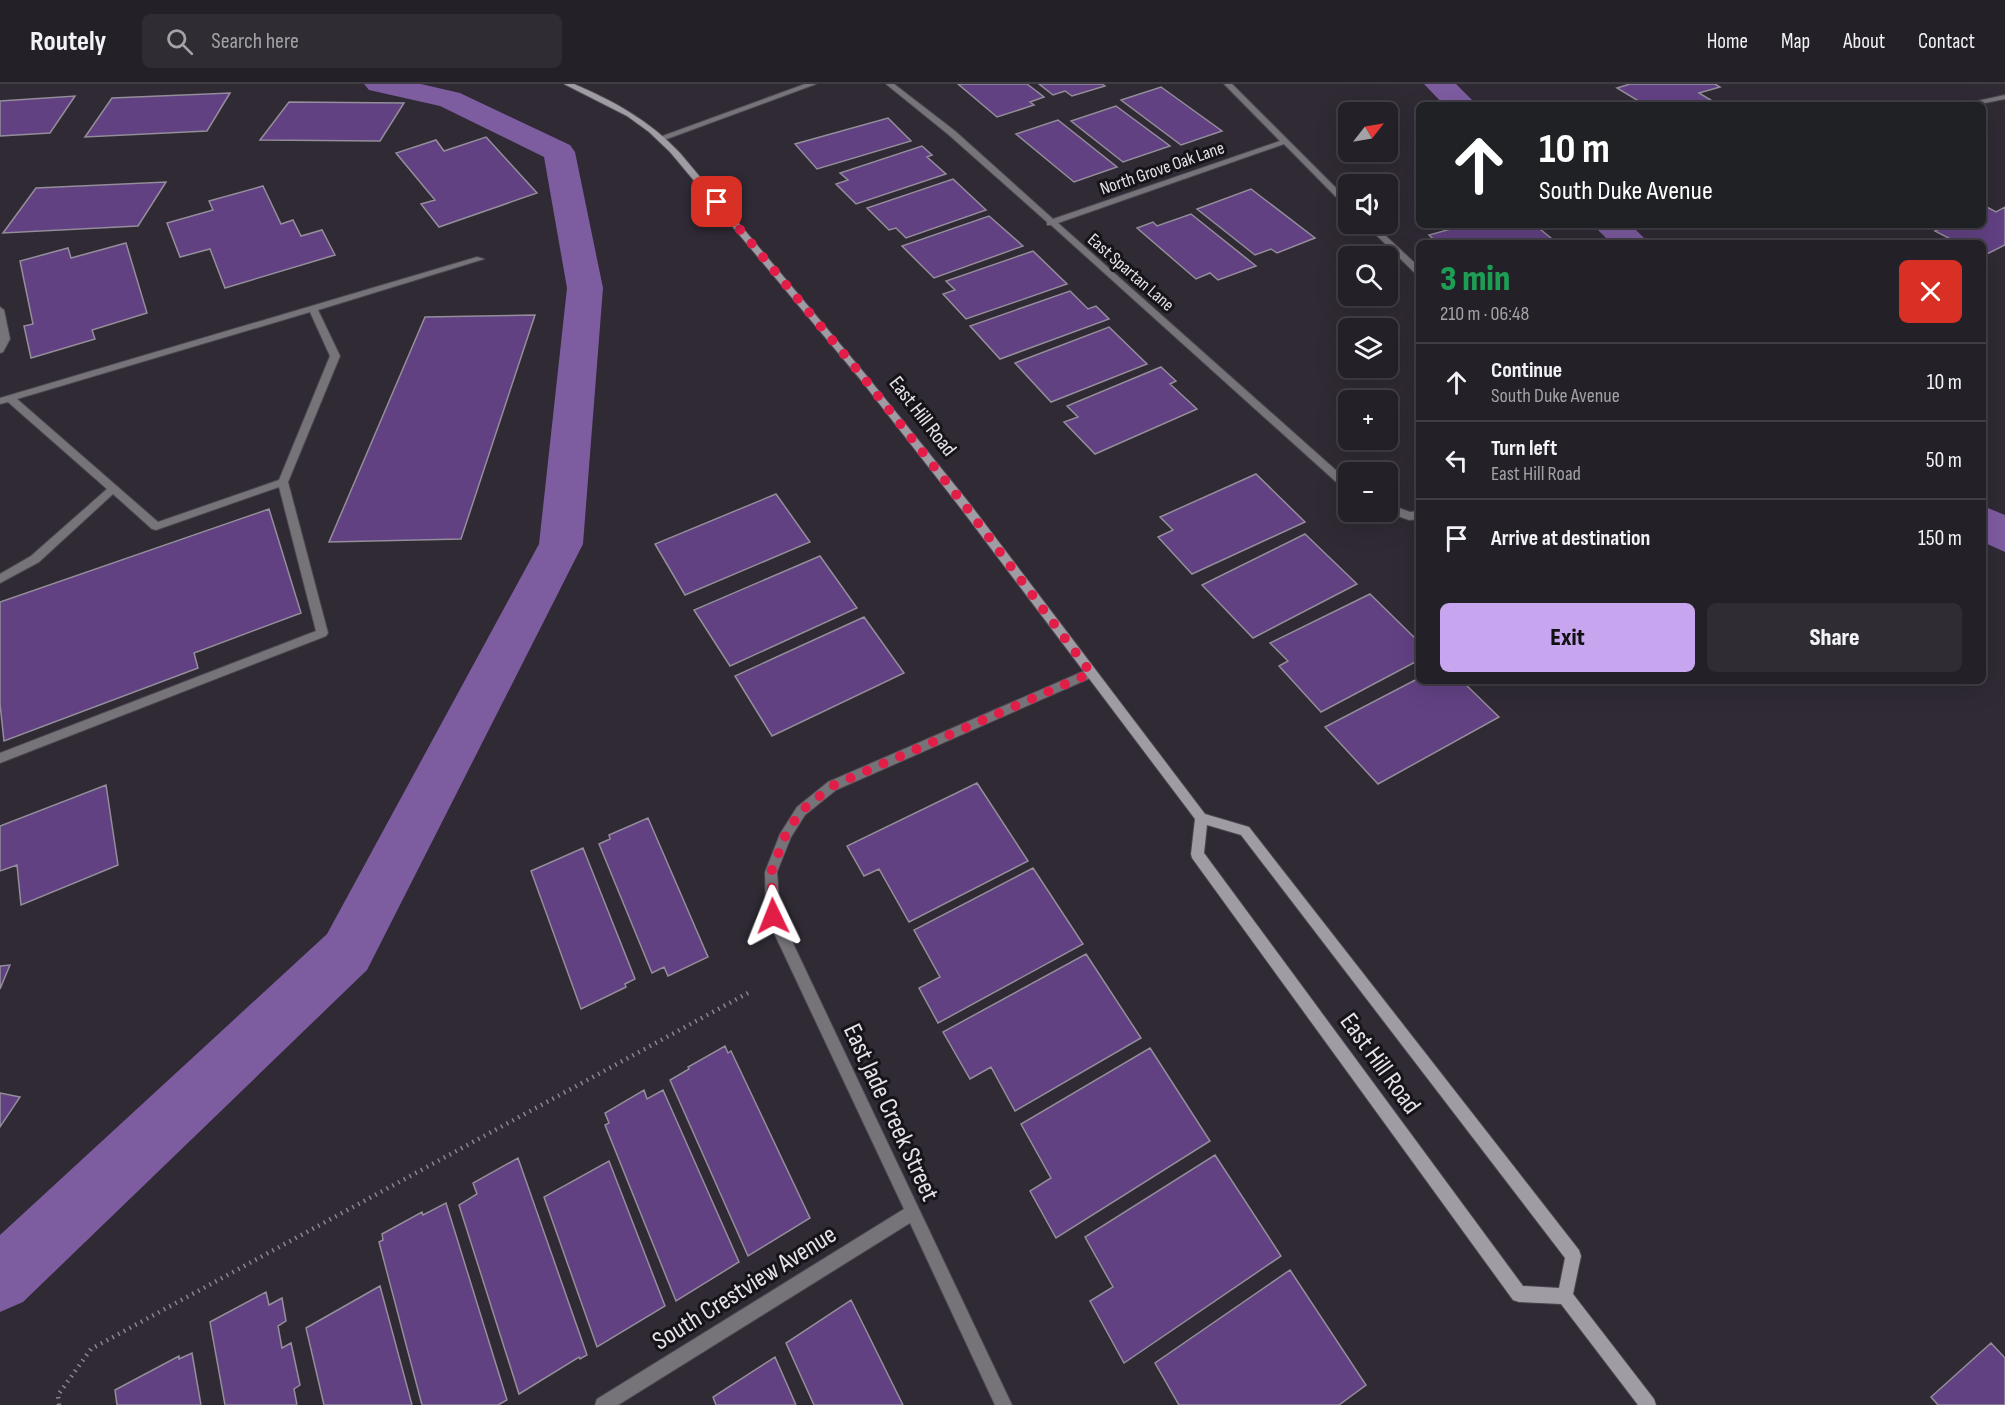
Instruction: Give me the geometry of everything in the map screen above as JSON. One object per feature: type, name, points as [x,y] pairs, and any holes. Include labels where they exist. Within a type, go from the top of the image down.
[{"type":"street","name":"East Hill Road","points":[[568,84],[602,99],[661,138],[692,171],[863,377],[966,507],[1201,818],[1245,831],[1573,1256],[1565,1296],[1519,1294],[1197,854],[1201,818]]},
{"type":"street","points":[[661,138],[812,84]]},
{"type":"street","name":"East Spartan Lane","points":[[890,84],[952,133],[1050,223],[1338,477]]},
{"type":"street","points":[[1228,84],[1338,194]]},
{"type":"street","points":[[1979,102],[2005,97]]},
{"type":"street","name":"North Grove Oak Lane","points":[[1050,223],[1284,142]]},
{"type":"street","points":[[1379,234],[1416,269]]},
{"type":"street","points":[[5,400],[480,259]]},
{"type":"street","points":[[0,758],[322,633],[283,482],[335,356],[313,308]]},
{"type":"street","points":[[0,310],[5,339],[0,350]]},
{"type":"street","points":[[5,400],[156,526],[283,482]]},
{"type":"street","points":[[0,579],[35,559],[113,489]]},
{"type":"street","points":[[1398,511],[1414,515]]},
{"type":"street","name":"East Jade Creek Street","points":[[1004,1405],[773,916],[771,872],[786,834],[801,811],[832,786],[1091,673]]},
{"type":"street","name":"South Crestview Avenue","points":[[603,1405],[912,1213]]},
{"type":"street","points":[[1565,1296],[1648,1405]]},
{"type":"path","points":[[59,1405],[58,1395],[91,1349],[748,993]]},
{"type":"building","points":[[958,84],[1027,84],[1044,97],[1030,102],[1034,105],[997,117]]},
{"type":"building","points":[[1039,84],[1102,84],[1105,86],[1072,96],[1065,91],[1053,95]]},
{"type":"building","points":[[1630,84],[1715,84],[1720,87],[1699,93],[1714,102],[1640,102],[1617,88]]},
{"type":"building","points":[[1161,87],[1222,131],[1181,145],[1121,100]]},
{"type":"building","points":[[230,93],[207,131],[85,137],[112,98]]},
{"type":"building","points":[[75,96],[50,133],[0,136],[0,101]]},
{"type":"building","points":[[289,102],[404,103],[380,141],[260,140]]},
{"type":"building","points":[[1116,106],[1170,146],[1123,162],[1071,121]]},
{"type":"building","points":[[888,118],[911,141],[817,169],[795,144]]},
{"type":"building","points":[[1058,120],[1117,167],[1074,182],[1016,134]]},
{"type":"building","points":[[486,137],[537,193],[439,227],[421,204],[435,200],[396,153],[436,140],[444,151]]},
{"type":"building","points":[[922,146],[932,155],[927,157],[946,174],[856,204],[836,184],[848,180],[840,173]]},
{"type":"building","points":[[953,179],[986,210],[906,238],[896,228],[889,230],[867,208]]},
{"type":"building","points":[[166,182],[138,226],[3,233],[36,188]]},
{"type":"building","points":[[263,186],[281,224],[293,220],[301,236],[322,230],[335,255],[225,288],[210,249],[180,257],[167,223],[213,210],[209,201]]},
{"type":"building","points":[[1251,189],[1315,238],[1277,253],[1271,249],[1255,255],[1197,209]]},
{"type":"building","points":[[1986,207],[1996,212],[2005,207],[2005,245],[1986,254],[1986,240],[1952,240],[1935,231],[1941,228],[1986,228]]},
{"type":"building","points":[[1191,214],[1256,266],[1218,280],[1210,273],[1196,279],[1137,228],[1153,222],[1157,226]]},
{"type":"building","points":[[989,216],[1023,246],[934,278],[902,246]]},
{"type":"building","points":[[1454,228],[1539,228],[1553,240],[1435,240],[1429,235]]},
{"type":"building","points":[[126,243],[147,313],[92,330],[95,339],[31,358],[24,326],[33,324],[20,261],[68,248],[71,258]]},
{"type":"building","points":[[1033,251],[1067,284],[966,319],[943,294],[955,290],[946,281]]},
{"type":"building","points":[[1070,291],[1088,309],[1096,306],[1109,319],[1000,359],[970,326]]},
{"type":"building","points":[[535,315],[461,539],[329,542],[425,317]]},
{"type":"building","points":[[1109,327],[1147,364],[1051,402],[1015,363]]},
{"type":"building","points":[[1161,367],[1176,381],[1170,384],[1197,409],[1095,454],[1064,422],[1078,417],[1067,406]]},
{"type":"building","points":[[1256,474],[1305,522],[1192,574],[1158,537],[1173,530],[1160,517]]},
{"type":"building","points":[[776,494],[810,542],[685,595],[655,544]]},
{"type":"building","points":[[269,509],[301,613],[194,653],[198,668],[4,741],[0,704],[0,602]]},
{"type":"building","points":[[1305,534],[1357,584],[1253,638],[1202,585]]},
{"type":"building","points":[[820,556],[857,608],[730,666],[694,610]]},
{"type":"building","points":[[1370,594],[1416,639],[1416,662],[1321,712],[1279,666],[1288,661],[1270,643]]},
{"type":"building","points":[[864,617],[904,673],[772,736],[735,676]]},
{"type":"building","points":[[1416,680],[1416,684],[1465,684],[1499,717],[1378,784],[1325,727]]},
{"type":"building","points":[[977,783],[1028,861],[909,922],[879,869],[864,876],[847,846]]},
{"type":"building","points":[[106,785],[118,865],[21,905],[17,865],[0,871],[0,826]]},
{"type":"building","points":[[648,818],[708,957],[668,976],[664,967],[652,973],[599,844],[610,839],[609,835]]},
{"type":"building","points":[[583,848],[635,979],[625,984],[626,987],[581,1009],[531,871]]},
{"type":"building","points":[[1033,868],[1083,944],[938,1023],[919,988],[940,977],[914,930]]},
{"type":"building","points":[[1086,954],[1141,1038],[1015,1111],[991,1067],[970,1079],[943,1032]]},
{"type":"building","points":[[10,965],[0,989],[0,966]]},
{"type":"building","points":[[725,1046],[728,1053],[731,1051],[810,1218],[748,1256],[670,1080]]},
{"type":"building","points":[[1150,1048],[1210,1141],[1056,1238],[1030,1191],[1051,1178],[1021,1124]]},
{"type":"building","points":[[644,1090],[647,1099],[663,1090],[739,1262],[676,1301],[605,1125],[609,1123],[605,1113]]},
{"type":"building","points":[[0,1093],[20,1097],[0,1127]]},
{"type":"building","points":[[1215,1155],[1281,1256],[1124,1363],[1090,1301],[1113,1287],[1085,1237]]},
{"type":"building","points":[[518,1158],[587,1355],[580,1359],[579,1357],[519,1394],[459,1205],[477,1194],[473,1183]]},
{"type":"building","points":[[609,1161],[665,1306],[597,1347],[544,1197]]},
{"type":"building","points":[[446,1203],[507,1400],[498,1405],[422,1405],[379,1242],[383,1240],[382,1234],[422,1212],[423,1215]]},
{"type":"building","points":[[1290,1270],[1366,1385],[1339,1405],[1179,1405],[1155,1363]]},
{"type":"building","points":[[380,1286],[412,1405],[324,1405],[306,1328]]},
{"type":"building","points":[[266,1292],[269,1305],[282,1298],[286,1321],[278,1326],[282,1348],[291,1343],[300,1385],[294,1389],[297,1405],[225,1405],[210,1322]]},
{"type":"building","points":[[851,1300],[903,1405],[814,1405],[786,1343]]},
{"type":"building","points":[[1991,1343],[2005,1358],[2005,1405],[1938,1405],[1931,1397]]},
{"type":"building","points":[[192,1353],[201,1405],[117,1405],[115,1390],[179,1356],[179,1359]]},
{"type":"building","points":[[775,1357],[796,1405],[716,1405],[713,1397]]},
{"type":"waterway","points":[[0,1279],[347,952],[561,544],[585,288],[559,152],[449,99],[379,84]]},
{"type":"waterway","points":[[1439,84],[1459,102]]},
{"type":"waterway","points":[[1614,228],[1628,240]]},
{"type":"waterway","points":[[1986,523],[2005,536]]},
{"type":"route","points":[[717,202],[863,377],[966,507],[1091,673],[832,786],[801,811],[786,834],[771,872],[773,916]]}]
